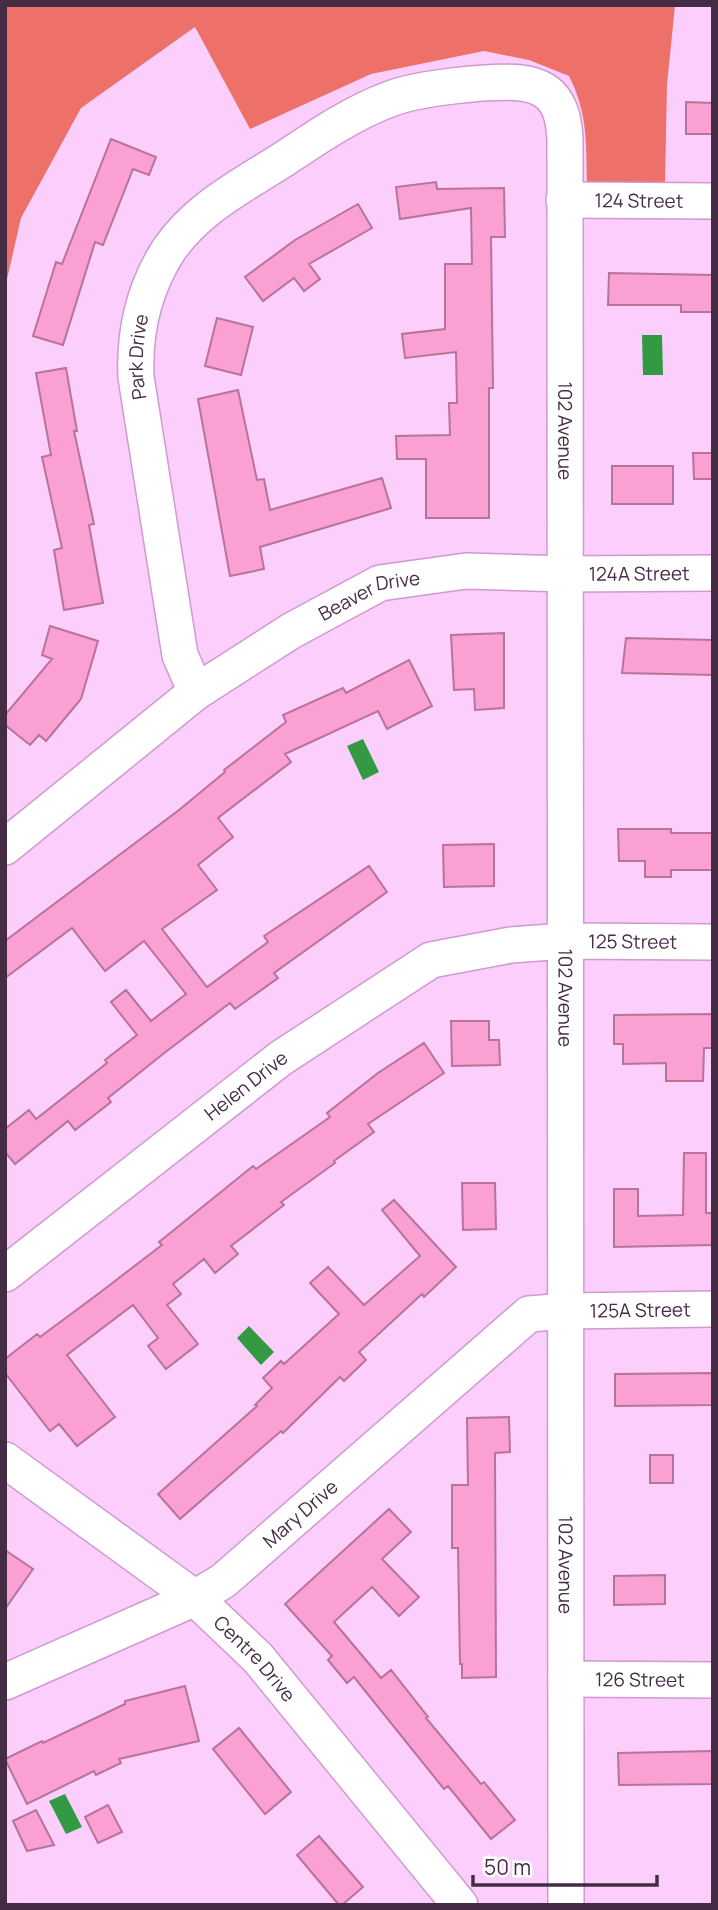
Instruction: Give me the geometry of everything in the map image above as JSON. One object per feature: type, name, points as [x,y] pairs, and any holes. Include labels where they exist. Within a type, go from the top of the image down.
[{"type":"street","name":"Park Drive","points":[[197,692],[180,655],[136,377],[135,357],[141,315],[152,282],[169,250],[190,225],[214,203],[337,126],[391,98],[420,91],[521,83],[537,87],[550,95]]},
{"type":"street","name":"102 Avenue","points":[[550,95],[562,114],[564,126],[566,1905]]},
{"type":"street","name":"124 Street","points":[[564,200],[713,201]]},
{"type":"street","name":"Beaver Drive","points":[[197,692],[291,631],[380,583],[466,571],[565,574]]},
{"type":"street","name":"124A Street","points":[[565,574],[713,573]]},
{"type":"street","points":[[5,847],[197,692]]},
{"type":"street","name":"125 Street","points":[[511,945],[565,941],[713,942]]},
{"type":"street","name":"Helen Drive","points":[[5,1274],[281,1058],[431,960],[511,945]]},
{"type":"street","name":"125A Street","points":[[566,1311],[713,1309]]},
{"type":"street","name":"Mary Drive","points":[[5,1682],[195,1598],[223,1581],[529,1314],[566,1311]]},
{"type":"street","name":"Centre Drive","points":[[5,1460],[195,1598],[258,1658],[460,1905]]},
{"type":"street","name":"126 Street","points":[[566,1679],[713,1680]]},
{"type":"shaded area","points":[[5,5],[675,5],[667,85],[665,184],[587,183],[583,116],[569,76],[529,60],[484,51],[371,74],[250,129],[195,27],[81,108],[21,218],[5,288]]},
{"type":"shaded area","points":[[642,335],[662,335],[663,375],[643,375]]},
{"type":"shaded area","points":[[363,739],[379,772],[363,780],[347,746]]},
{"type":"shaded area","points":[[249,1326],[274,1352],[261,1365],[237,1338]]},
{"type":"shaded area","points":[[65,1794],[82,1827],[66,1834],[49,1801]]},
{"type":"building","points":[[686,102],[713,103],[713,134],[686,134]]},
{"type":"building","points":[[111,139],[156,157],[149,175],[133,169],[103,245],[95,242],[63,345],[33,336],[56,262],[62,264]]},
{"type":"building","points":[[436,182],[437,189],[504,188],[505,237],[491,237],[493,388],[489,388],[489,518],[426,518],[426,459],[397,459],[396,436],[450,435],[449,403],[457,403],[456,352],[405,358],[402,334],[445,329],[445,264],[472,264],[471,208],[400,219],[396,187]]},
{"type":"building","points":[[358,204],[372,228],[309,264],[320,279],[304,291],[294,278],[263,301],[245,277],[295,240]]},
{"type":"building","points":[[609,273],[713,275],[713,312],[681,312],[681,305],[608,305]]},
{"type":"building","points":[[217,318],[253,327],[241,375],[205,366]]},
{"type":"building","points":[[66,368],[77,431],[74,431],[94,524],[89,525],[103,603],[64,610],[54,550],[62,548],[42,457],[51,455],[36,373]]},
{"type":"building","points":[[238,390],[257,480],[264,479],[270,510],[382,478],[391,508],[260,547],[264,569],[230,576],[198,399]]},
{"type":"building","points":[[693,453],[713,453],[713,479],[694,479]]},
{"type":"building","points":[[612,466],[673,466],[673,504],[612,504]]},
{"type":"building","points":[[50,626],[98,641],[81,699],[46,741],[39,735],[30,745],[5,725],[5,715],[52,659],[42,655]]},
{"type":"building","points":[[504,633],[504,708],[475,710],[474,689],[454,690],[451,635]]},
{"type":"building","points":[[626,638],[713,640],[713,675],[622,673]]},
{"type":"building","points":[[409,660],[432,706],[387,729],[378,711],[285,754],[291,762],[218,818],[233,837],[198,865],[217,890],[162,929],[207,987],[268,942],[264,936],[369,866],[387,892],[274,973],[278,978],[235,1009],[230,1003],[163,1054],[108,1098],[111,1102],[75,1130],[68,1121],[15,1164],[5,1152],[5,1129],[29,1110],[36,1119],[107,1063],[105,1060],[137,1035],[111,1002],[126,990],[151,1021],[186,994],[144,941],[105,971],[72,928],[5,978],[5,941],[179,810],[225,772],[224,770],[286,722],[283,715],[343,688],[346,693]]},
{"type":"building","points":[[618,829],[671,829],[671,833],[713,833],[713,870],[671,870],[671,877],[645,877],[645,861],[619,861]]},
{"type":"building","points":[[494,844],[494,886],[444,887],[443,845]]},
{"type":"building","points":[[713,1014],[713,1048],[704,1048],[703,1081],[666,1081],[666,1063],[623,1064],[623,1044],[614,1044],[614,1015]]},
{"type":"building","points":[[451,1021],[489,1021],[489,1040],[499,1040],[500,1065],[452,1066]]},
{"type":"building","points":[[424,1043],[444,1073],[368,1124],[374,1132],[281,1202],[284,1205],[231,1246],[238,1254],[215,1273],[204,1259],[173,1284],[181,1294],[167,1305],[198,1344],[166,1369],[148,1346],[158,1338],[133,1305],[67,1355],[115,1417],[77,1446],[59,1424],[50,1431],[5,1373],[5,1359],[37,1334],[40,1337],[162,1245],[159,1242],[253,1166],[256,1169],[330,1117],[327,1113],[378,1073]]},
{"type":"building","points":[[684,1153],[706,1153],[706,1213],[713,1213],[713,1245],[614,1247],[614,1189],[638,1189],[638,1216],[683,1215]]},
{"type":"building","points":[[462,1183],[495,1183],[496,1229],[463,1230]]},
{"type":"building","points":[[394,1200],[456,1267],[424,1297],[422,1294],[359,1352],[366,1360],[344,1381],[340,1377],[283,1433],[281,1431],[180,1519],[158,1494],[257,1406],[255,1405],[272,1388],[263,1378],[281,1361],[284,1364],[339,1314],[310,1283],[328,1267],[364,1305],[420,1256],[382,1210]]},
{"type":"building","points":[[713,1373],[713,1405],[615,1406],[615,1374]]},
{"type":"building","points":[[509,1417],[510,1452],[495,1453],[496,1677],[462,1678],[458,1548],[452,1548],[452,1485],[468,1485],[467,1418]]},
{"type":"building","points":[[650,1455],[673,1455],[673,1483],[650,1483]]},
{"type":"building","points":[[389,1509],[411,1532],[382,1559],[419,1597],[399,1616],[372,1587],[334,1622],[381,1678],[391,1670],[428,1717],[426,1718],[515,1820],[491,1839],[448,1786],[444,1789],[354,1677],[347,1683],[328,1660],[332,1656],[285,1604]]},
{"type":"building","points":[[5,1550],[33,1569],[5,1609]]},
{"type":"building","points":[[665,1575],[665,1604],[614,1605],[614,1576]]},
{"type":"building","points":[[185,1686],[199,1741],[119,1759],[121,1763],[96,1775],[94,1771],[27,1804],[5,1759],[125,1704],[125,1701]]},
{"type":"building","points":[[239,1728],[291,1792],[265,1814],[213,1749]]},
{"type":"building","points":[[713,1751],[713,1784],[619,1785],[618,1753]]},
{"type":"building","points":[[108,1805],[122,1832],[98,1843],[85,1817]]},
{"type":"building","points":[[36,1810],[54,1845],[27,1851],[13,1821]]},
{"type":"building","points":[[319,1836],[363,1887],[342,1905],[339,1905],[297,1855]]}]
